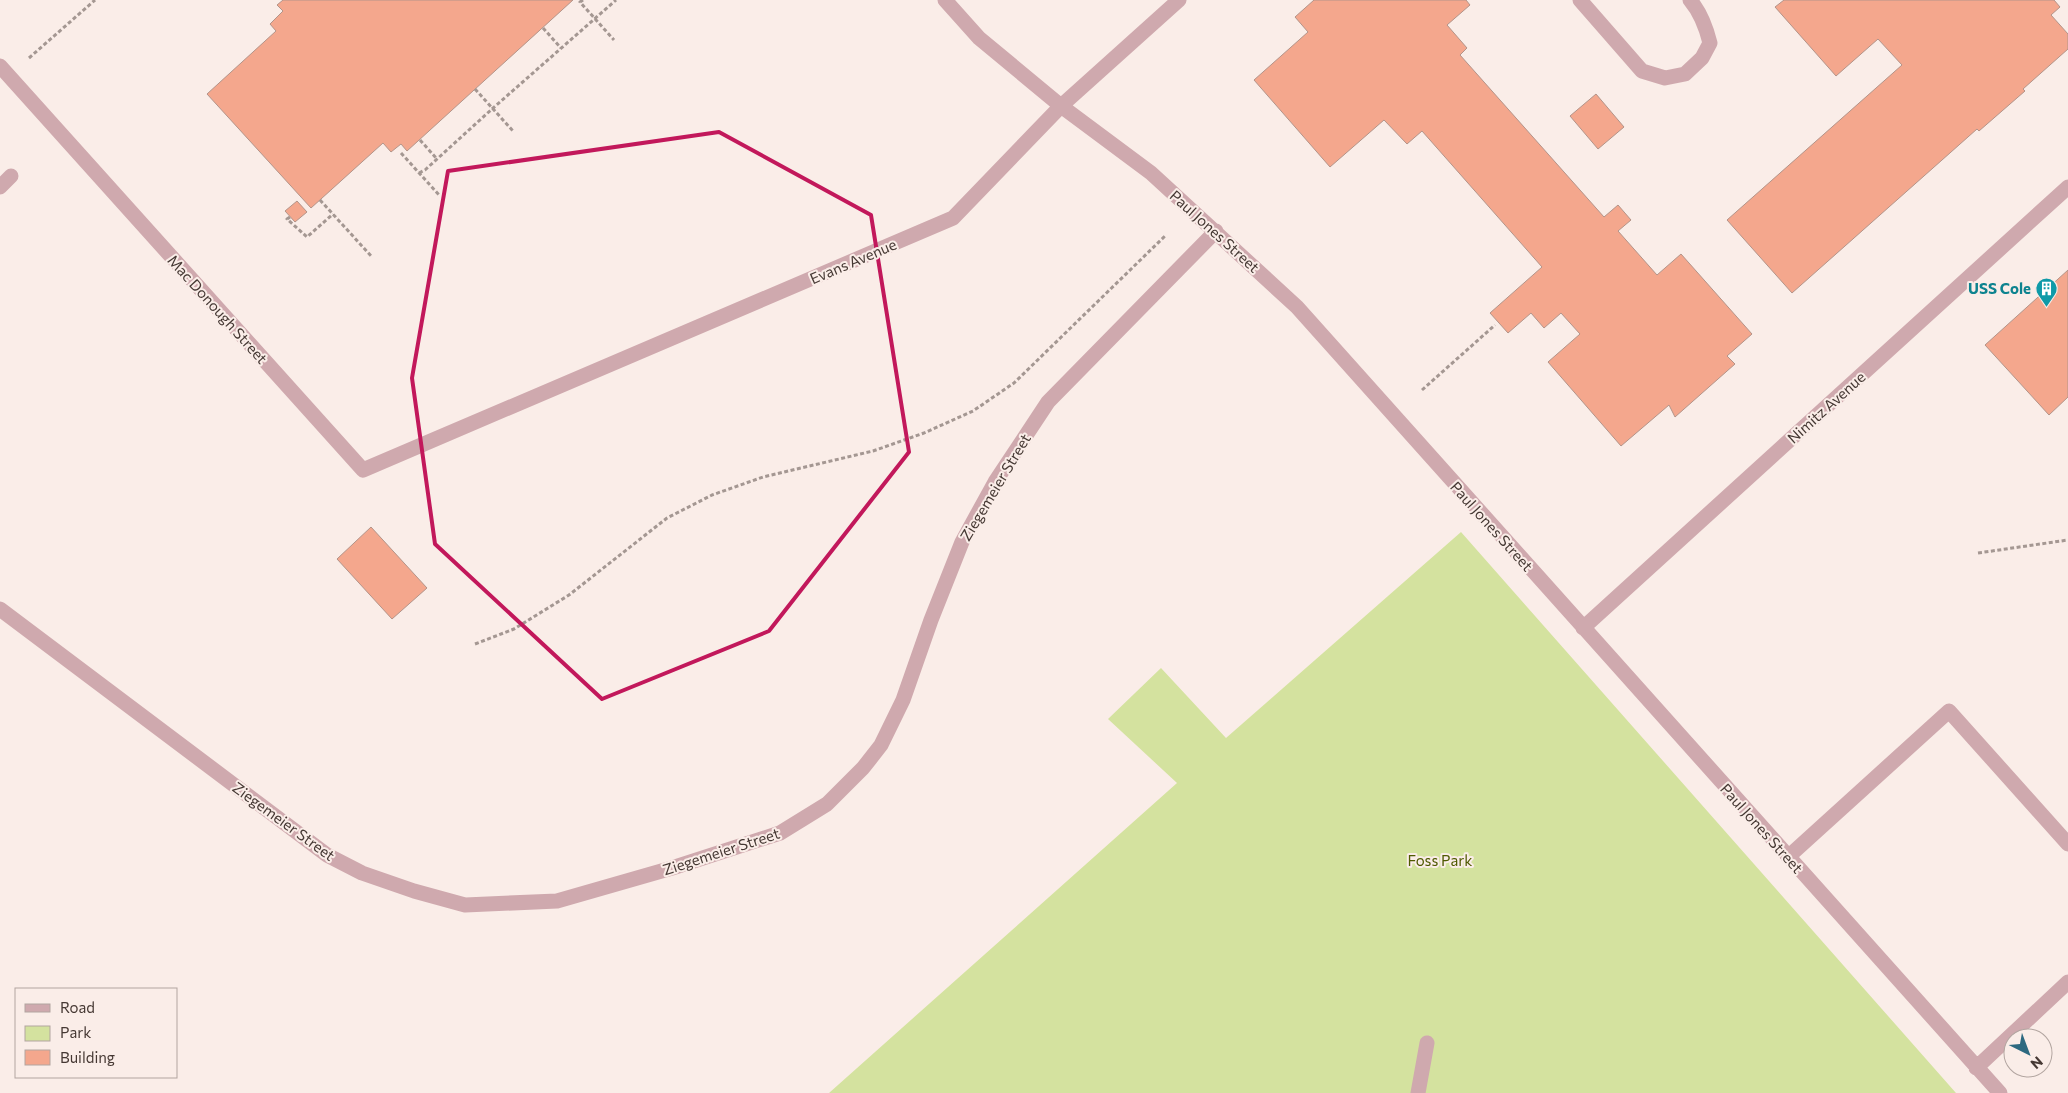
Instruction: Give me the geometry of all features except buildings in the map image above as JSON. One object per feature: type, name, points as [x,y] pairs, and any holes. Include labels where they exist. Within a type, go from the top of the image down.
[{"type":"street","name":"Paul Jones Street","points":[[944,0],[979,38],[1061,106],[1151,173],[1297,307],[2000,1093]]},
{"type":"street","name":"Evans Avenue","points":[[464,426],[953,218],[1061,106],[1179,0]]},
{"type":"street","points":[[1580,0],[1642,71],[1664,78],[1685,74],[1702,58],[1710,43],[1705,24],[1690,0]]},
{"type":"street","name":"Mac Donough Street","points":[[0,66],[363,470],[464,426]]},
{"type":"street","name":"Nimitz Avenue","points":[[1583,628],[2068,186]]},
{"type":"street","name":"Ziegemeier Street","points":[[0,609],[327,855],[362,874],[465,905],[557,901],[672,868],[780,833],[826,804],[863,768],[881,745],[903,700],[931,620],[962,542],[995,482],[1048,402],[1216,231]]},
{"type":"street","points":[[1788,857],[1949,711],[2068,844]]},
{"type":"street","points":[[1976,1068],[2068,982]]},
{"type":"street","points":[[1418,1093],[1427,1044]]},
{"type":"path","points":[[29,58],[95,0]]},
{"type":"path","points":[[419,173],[425,170],[616,0]]},
{"type":"path","points":[[580,1],[614,40]]},
{"type":"path","points":[[543,28],[560,48]]},
{"type":"path","points":[[475,89],[513,131]]},
{"type":"path","points":[[420,140],[437,159]]},
{"type":"path","points":[[401,153],[440,196]]},
{"type":"path","points":[[320,200],[372,257]]},
{"type":"path","points":[[290,217],[287,219],[307,237],[332,214]]},
{"type":"path","points":[[475,644],[514,629],[569,595],[667,518],[712,495],[763,478],[873,451],[924,433],[973,411],[1014,382],[1165,236]]},
{"type":"path","points":[[1422,390],[1495,325]]},
{"type":"path","points":[[1978,553],[2068,540]]},
{"type":"highlighted area","points":[[719,132],[871,215],[909,452],[769,631],[602,699],[435,544],[412,378],[448,171]]},
{"type":"green space","name":"Foss Park","points":[[1461,532],[1956,1093],[829,1093],[1177,783],[1108,719],[1161,668],[1226,738]]},
{"type":"place","name":"USS Cole","points":[[2047,307]]}]
